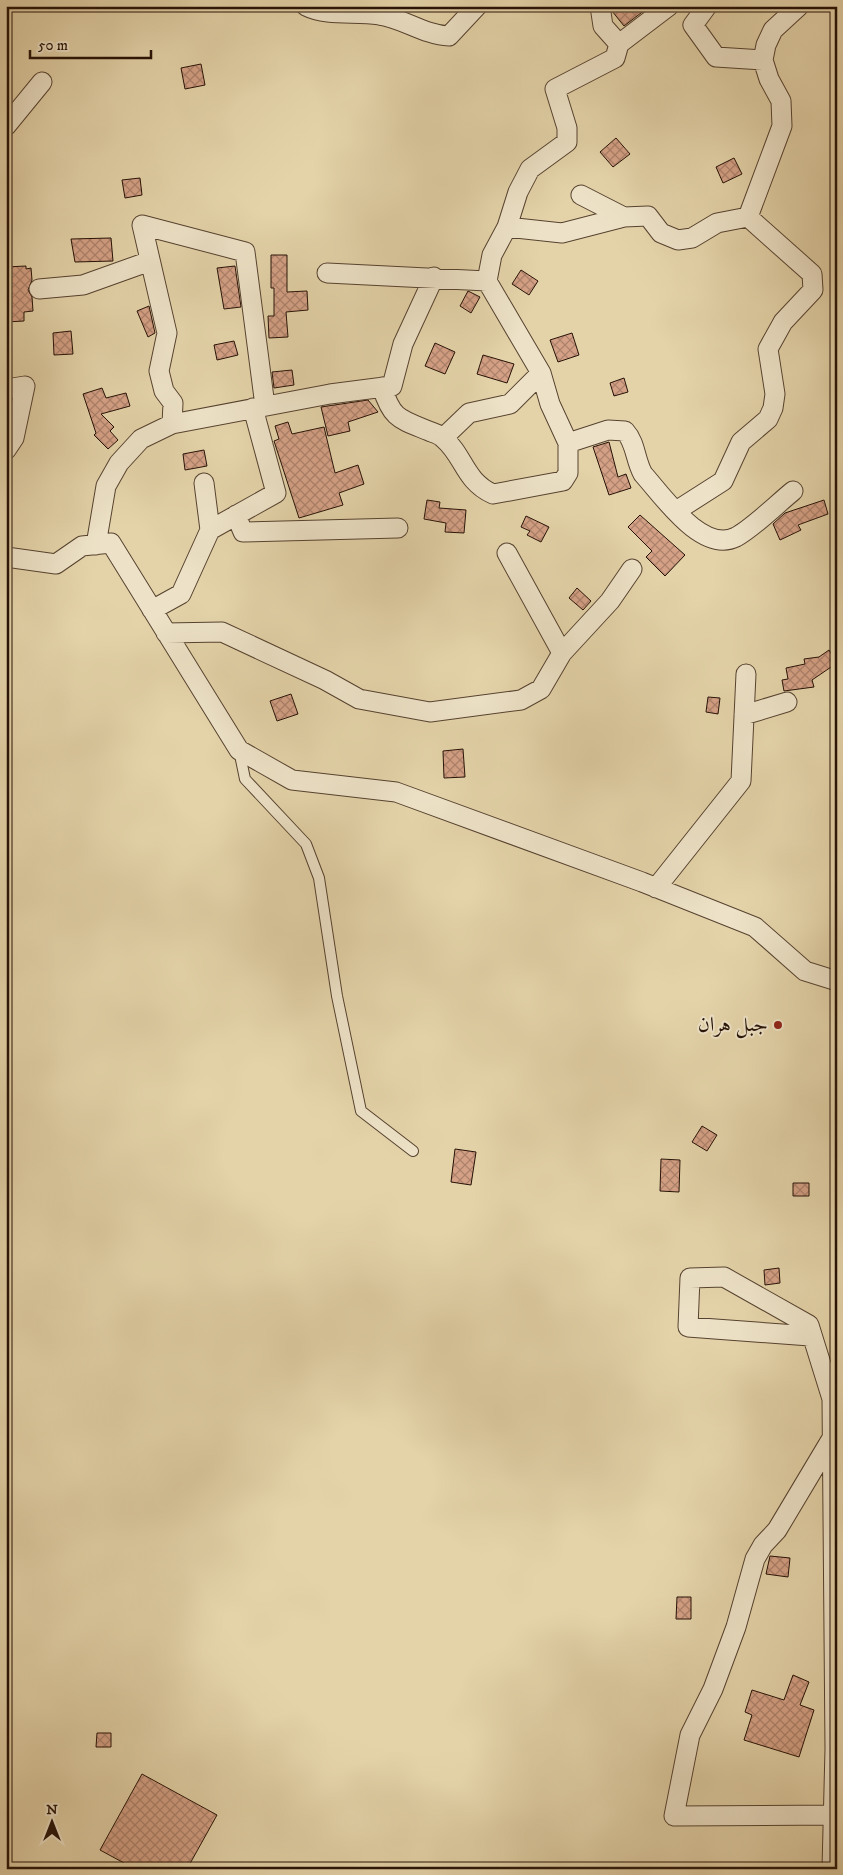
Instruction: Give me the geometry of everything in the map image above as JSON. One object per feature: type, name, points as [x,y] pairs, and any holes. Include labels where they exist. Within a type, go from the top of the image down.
[{"type":"street","points":[[306,6],[316,11],[379,15],[438,36],[448,36],[477,6]]},
{"type":"street","points":[[600,6],[603,26],[619,44]]},
{"type":"street","points":[[382,387],[389,408],[397,417],[443,438],[472,480],[492,494],[563,480],[568,473],[568,443],[550,404],[540,373],[487,281],[492,255],[507,227],[518,192],[530,169],[567,142],[567,128],[555,89],[615,58],[619,44],[669,6],[693,25],[716,57],[763,60]]},
{"type":"street","points":[[693,25],[707,6]]},
{"type":"street","points":[[748,217],[782,126],[780,101],[769,79],[763,60],[766,45],[774,30],[799,6]]},
{"type":"street","points":[[6,126],[42,82]]},
{"type":"street","points":[[581,194],[624,217]]},
{"type":"street","points":[[507,227],[562,233],[624,217],[648,216],[661,233],[678,240],[692,238],[717,222],[748,217]]},
{"type":"street","points":[[676,511],[723,481],[741,442],[768,419],[773,408],[775,394],[768,349],[783,322],[813,290],[812,274],[748,217]]},
{"type":"street","points":[[172,424],[173,403],[164,391],[159,371],[167,333],[142,226],[245,252],[259,407],[276,493],[210,530]]},
{"type":"street","points":[[39,289],[83,286],[150,261]]},
{"type":"street","points":[[327,273],[487,281]]},
{"type":"street","points":[[96,545],[106,486],[113,472],[141,439],[172,424],[330,394],[392,386],[403,344],[434,277]]},
{"type":"street","points":[[443,438],[470,413],[510,404],[540,373]]},
{"type":"street","points":[[6,389],[25,386],[14,438],[6,450]]},
{"type":"street","points":[[568,443],[602,431],[625,431],[631,438],[637,464],[644,474],[676,511],[697,532],[708,538],[727,540],[736,537],[793,491]]},
{"type":"street","points":[[152,610],[181,594],[210,530],[204,483]]},
{"type":"street","points":[[236,515],[243,532],[398,528]]},
{"type":"street","points":[[6,557],[56,564],[82,546],[110,544],[239,750],[292,780],[396,792],[656,888],[755,927],[805,971],[837,981]]},
{"type":"street","points":[[508,553],[562,653]]},
{"type":"street","points":[[166,633],[222,632],[325,680],[359,699],[430,712],[521,700],[541,689],[562,653],[610,601],[632,569]]},
{"type":"street","points":[[656,888],[741,781],[746,674]]},
{"type":"street","points":[[744,715],[787,702]]},
{"type":"street","points":[[810,1336],[688,1327],[690,1278],[724,1277],[808,1325],[810,1336],[834,1397],[832,1438],[835,1468],[836,1814],[831,1865]]},
{"type":"street","points":[[832,1438],[777,1530],[755,1559],[736,1627],[713,1688],[690,1734],[674,1816],[836,1814]]},
{"type":"lane","points":[[239,750],[246,779],[306,844],[319,878],[337,996],[361,1111],[413,1151]]},
{"type":"building","points":[[611,6],[650,6],[624,26],[612,11]]},
{"type":"building","points":[[201,64],[205,85],[185,89],[181,68]]},
{"type":"building","points":[[616,138],[630,154],[613,167],[600,152]]},
{"type":"building","points":[[734,158],[742,174],[723,183],[716,167]]},
{"type":"building","points":[[140,178],[142,195],[125,198],[122,180]]},
{"type":"building","points":[[111,238],[113,261],[75,262],[71,239]]},
{"type":"building","points":[[271,255],[287,255],[287,292],[307,291],[308,310],[286,312],[288,337],[269,338],[268,316],[274,316],[274,288],[271,288]]},
{"type":"building","points":[[26,266],[26,269],[31,268],[32,280],[28,290],[32,297],[33,311],[24,312],[24,321],[6,322],[6,267]]},
{"type":"building","points":[[235,266],[241,307],[224,309],[217,268]]},
{"type":"building","points":[[521,270],[538,281],[529,295],[512,284]]},
{"type":"building","points":[[468,291],[480,297],[471,313],[460,306]]},
{"type":"building","points":[[149,306],[155,333],[148,337],[137,311]]},
{"type":"building","points":[[71,331],[73,354],[54,355],[53,333]]},
{"type":"building","points":[[572,333],[579,355],[558,362],[550,340]]},
{"type":"building","points":[[234,341],[238,355],[217,360],[214,345]]},
{"type":"building","points":[[435,343],[455,352],[445,374],[425,366]]},
{"type":"building","points":[[483,355],[514,364],[507,383],[477,374]]},
{"type":"building","points":[[292,370],[294,385],[274,388],[272,372]]},
{"type":"building","points":[[624,378],[628,392],[614,396],[610,383]]},
{"type":"building","points":[[102,388],[106,398],[126,393],[130,406],[101,414],[114,427],[110,431],[118,440],[108,449],[94,435],[96,433],[83,394]]},
{"type":"building","points":[[368,400],[378,412],[348,422],[350,431],[328,436],[321,407]]},
{"type":"building","points":[[288,422],[292,434],[324,427],[335,473],[358,465],[364,484],[339,493],[343,505],[299,518],[274,441],[279,439],[275,426]]},
{"type":"building","points":[[609,442],[618,477],[626,474],[631,488],[609,495],[593,447]]},
{"type":"building","points":[[204,450],[207,466],[185,470],[183,454]]},
{"type":"building","points":[[427,500],[440,502],[439,508],[466,510],[464,533],[445,532],[446,523],[424,519]]},
{"type":"building","points":[[824,500],[828,514],[798,525],[801,530],[780,540],[773,524],[785,513]]},
{"type":"building","points":[[640,515],[685,555],[665,576],[646,557],[652,551],[628,527]]},
{"type":"building","points":[[526,516],[549,527],[541,542],[527,535],[530,531],[521,527]]},
{"type":"building","points":[[577,588],[591,601],[583,610],[569,598]]},
{"type":"building","points":[[829,650],[837,663],[812,680],[814,687],[784,691],[782,680],[788,679],[786,668],[805,664],[804,659],[819,657]]},
{"type":"building","points":[[291,694],[298,714],[277,721],[270,701]]},
{"type":"building","points":[[708,697],[720,698],[718,714],[706,712]]},
{"type":"building","points":[[463,749],[465,777],[444,778],[443,751]]},
{"type":"building","points":[[702,1126],[717,1135],[707,1151],[692,1142]]},
{"type":"building","points":[[455,1149],[476,1152],[471,1185],[451,1182]]},
{"type":"building","points":[[661,1159],[680,1160],[679,1192],[660,1191]]},
{"type":"building","points":[[793,1183],[809,1183],[809,1196],[793,1196]]},
{"type":"building","points":[[779,1268],[780,1283],[765,1285],[764,1270]]},
{"type":"building","points":[[770,1556],[790,1558],[788,1577],[766,1574]]},
{"type":"building","points":[[677,1597],[691,1597],[691,1619],[676,1619]]},
{"type":"building","points":[[793,1675],[809,1682],[800,1705],[814,1710],[799,1757],[744,1740],[752,1715],[745,1712],[752,1690],[784,1700]]},
{"type":"building","points":[[97,1733],[111,1733],[111,1747],[96,1747]]},
{"type":"building","points":[[142,1774],[217,1815],[187,1869],[135,1869],[100,1850]]},
{"type":"place","name":"جبل هران","points":[[778,1025]]}]
